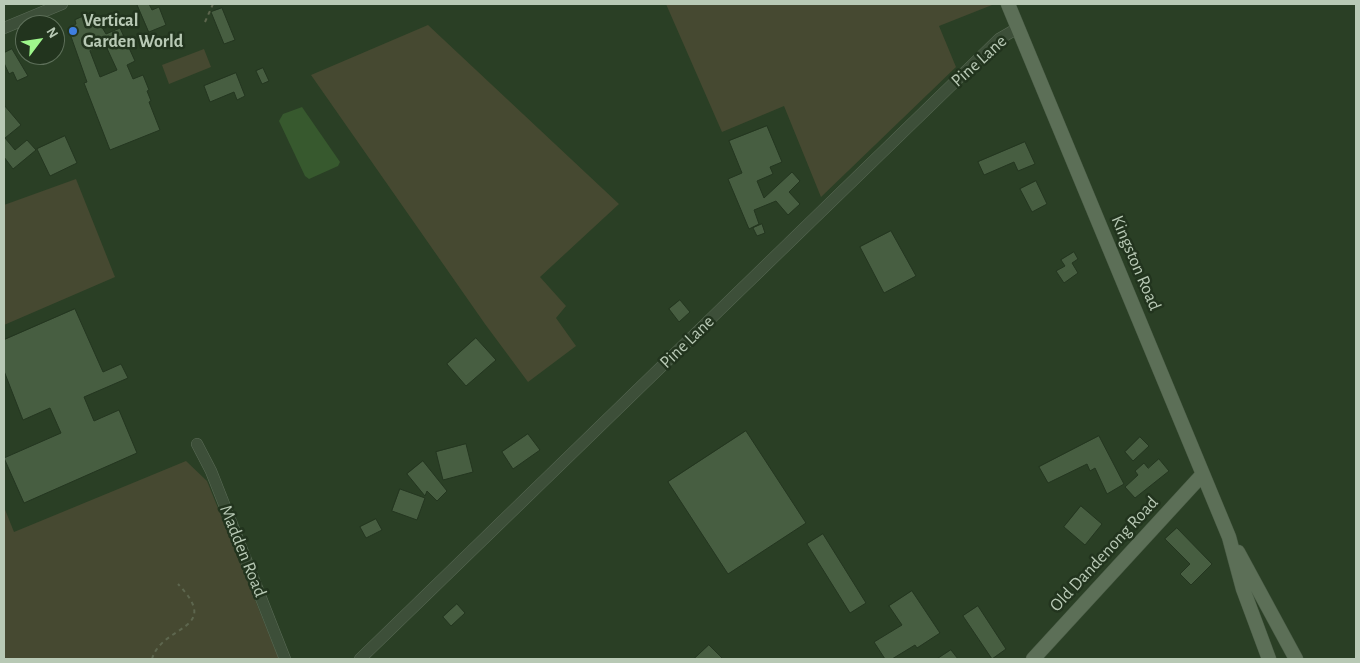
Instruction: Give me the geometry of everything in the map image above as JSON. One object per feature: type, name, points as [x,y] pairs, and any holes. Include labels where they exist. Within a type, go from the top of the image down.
[{"type":"main road","name":"Kingston Road","points":[[1008,4],[1229,538],[1296,659]]},
{"type":"main road","name":"Old Dandenong Road","points":[[1033,659],[1202,475]]},
{"type":"main road","name":"Kingston Road","points":[[1229,538],[1243,588],[1269,659]]},
{"type":"street","points":[[4,28],[62,4]]},
{"type":"street","name":"Pine Lane","points":[[360,659],[999,39],[1018,28]]},
{"type":"street","name":"Madden Road","points":[[197,444],[214,479],[285,659]]},
{"type":"path","points":[[205,22],[213,4]]},
{"type":"path","points":[[152,659],[155,649],[189,625],[194,615],[192,602],[178,584]]},
{"type":"shaded area","points":[[666,4],[992,5],[939,26],[956,67],[821,197],[784,106],[722,132]]},
{"type":"shaded area","points":[[428,25],[619,204],[540,277],[566,306],[556,318],[576,346],[528,382],[485,324],[311,75]]},
{"type":"shaded area","points":[[204,49],[211,67],[169,84],[162,65]]},
{"type":"shaded area","points":[[302,107],[340,162],[338,166],[309,179],[305,176],[279,121],[283,114]]},
{"type":"shaded area","points":[[76,179],[115,277],[4,325],[4,205]]},
{"type":"shaded area","points":[[186,461],[207,481],[279,659],[4,659],[4,507],[14,532]]},
{"type":"building","points":[[137,4],[149,4],[152,10],[159,7],[166,25],[149,32]]},
{"type":"building","points":[[222,8],[235,40],[224,44],[211,12]]},
{"type":"building","points":[[93,12],[106,34],[120,28],[135,61],[127,65],[133,79],[143,75],[149,90],[147,91],[151,101],[149,102],[160,130],[110,150],[84,83],[87,82],[68,28],[76,24],[75,20]],"holes":[[[105,44],[117,70],[100,77],[90,51]]]},
{"type":"building","points":[[12,49],[15,54],[15,65],[21,65],[28,76],[17,81],[13,72],[9,74],[4,63],[4,53]]},
{"type":"building","points":[[263,68],[269,81],[262,84],[256,71]]},
{"type":"building","points":[[236,73],[245,96],[237,100],[234,92],[210,102],[204,86]]},
{"type":"building","points":[[4,105],[21,125],[5,138],[15,150],[27,140],[36,150],[13,169],[4,157]]},
{"type":"building","points":[[767,126],[782,162],[770,167],[773,174],[757,181],[764,198],[792,172],[800,181],[789,192],[800,204],[788,215],[776,201],[754,210],[759,224],[749,229],[728,179],[742,173],[729,141]]},
{"type":"building","points":[[65,136],[77,163],[50,176],[37,149]]},
{"type":"building","points":[[1025,142],[1035,164],[1018,171],[1014,162],[984,175],[978,162]]},
{"type":"building","points":[[1036,181],[1047,204],[1032,212],[1020,189]]},
{"type":"building","points":[[762,224],[765,233],[757,236],[753,228]]},
{"type":"building","points":[[891,231],[916,276],[884,293],[860,247]]},
{"type":"building","points":[[1074,252],[1078,259],[1072,263],[1078,273],[1064,283],[1056,271],[1065,266],[1061,260]]},
{"type":"building","points":[[680,300],[690,312],[679,322],[669,309]]},
{"type":"building","points":[[75,309],[103,372],[121,364],[128,378],[84,397],[94,421],[119,410],[137,453],[24,503],[4,458],[61,433],[50,408],[23,420],[4,371],[4,340]]},
{"type":"building","points":[[476,338],[496,360],[466,386],[447,364]]},
{"type":"building","points":[[746,431],[806,523],[728,574],[668,482]]},
{"type":"building","points":[[528,434],[540,450],[513,469],[502,452]]},
{"type":"building","points":[[1099,436],[1124,484],[1107,494],[1095,468],[1090,471],[1087,464],[1048,483],[1039,467]]},
{"type":"building","points":[[1140,437],[1149,446],[1133,461],[1125,452]]},
{"type":"building","points":[[466,444],[473,472],[443,480],[436,452]]},
{"type":"building","points":[[1159,459],[1169,471],[1135,498],[1125,487],[1138,475],[1135,471],[1144,463],[1148,468]]},
{"type":"building","points":[[423,461],[447,491],[437,501],[427,491],[425,496],[407,474]]},
{"type":"building","points":[[400,489],[425,498],[417,520],[392,511]]},
{"type":"building","points":[[1081,506],[1102,524],[1085,545],[1064,527]]},
{"type":"building","points":[[376,519],[382,530],[366,538],[360,527]]},
{"type":"building","points":[[1177,528],[1212,564],[1191,585],[1180,574],[1190,564],[1165,539]]},
{"type":"building","points":[[823,534],[866,603],[850,613],[807,544]]},
{"type":"building","points":[[912,591],[940,633],[917,648],[915,645],[892,659],[885,659],[874,642],[902,625],[889,606]]},
{"type":"building","points":[[457,604],[465,613],[451,626],[443,617]]},
{"type":"building","points":[[978,606],[1006,649],[992,659],[963,616]]},
{"type":"building","points":[[709,645],[723,659],[694,659]]},
{"type":"building","points":[[951,650],[958,659],[937,659]]},
{"type":"place","name":"Vertical Garden World","points":[[73,31]]}]
